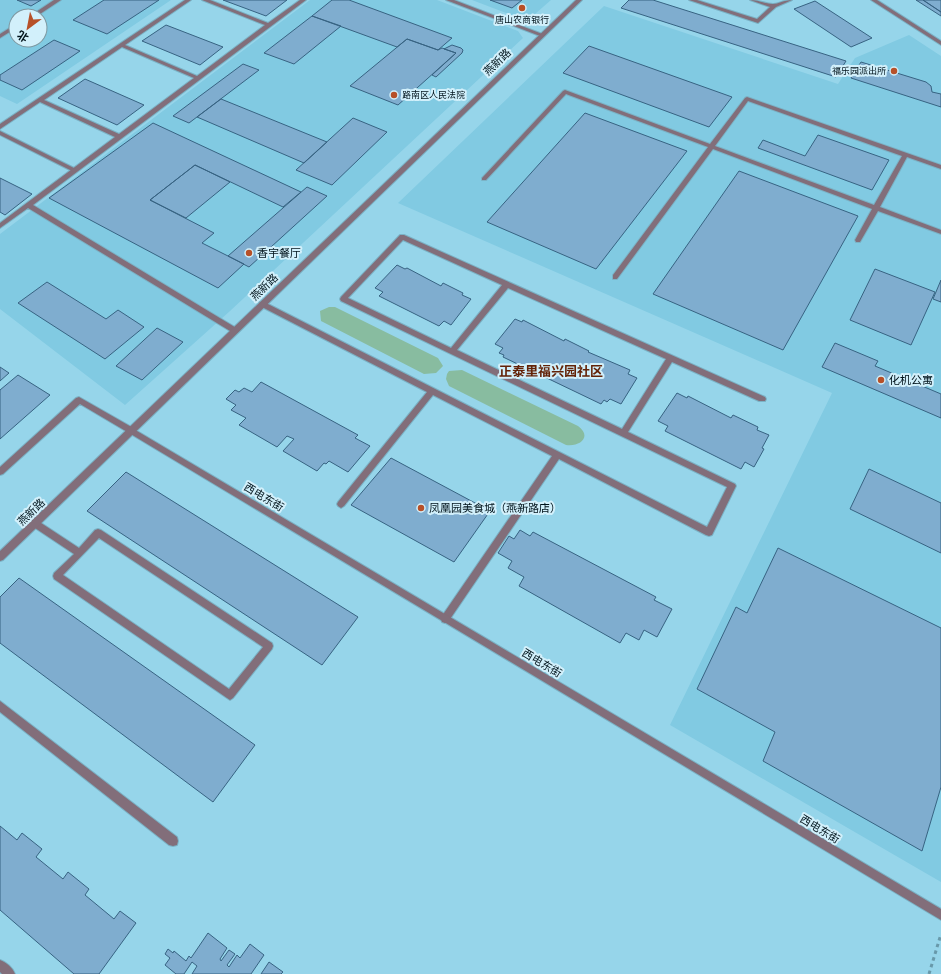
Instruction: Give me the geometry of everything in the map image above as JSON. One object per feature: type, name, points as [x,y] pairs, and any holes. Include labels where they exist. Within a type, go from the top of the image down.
[{"type":"street","points":[[46,8],[58,0]]},
{"type":"street","points":[[0,127],[188,0]]},
{"type":"street","points":[[205,0],[269,25]]},
{"type":"street","points":[[0,226],[303,0]]},
{"type":"street","points":[[449,0],[542,35]]},
{"type":"street","name":"燕新路","points":[[0,557],[578,0]]},
{"type":"street","points":[[692,0],[758,21],[774,6],[789,0]]},
{"type":"street","points":[[753,0],[774,6]]},
{"type":"street","points":[[874,0],[941,43]]},
{"type":"street","points":[[120,46],[198,78]]},
{"type":"street","points":[[484,179],[565,92],[941,232]]},
{"type":"street","points":[[615,277],[747,99],[941,166]]},
{"type":"street","points":[[40,100],[119,137]]},
{"type":"street","points":[[0,133],[74,170]]},
{"type":"street","points":[[858,240],[906,154]]},
{"type":"street","points":[[28,205],[235,330]]},
{"type":"street","points":[[262,304],[709,532],[732,486],[343,299],[402,237],[762,399]]},
{"type":"street","points":[[452,351],[507,284]]},
{"type":"street","points":[[622,434],[671,358]]},
{"type":"street","points":[[341,504],[432,391]]},
{"type":"street","name":"西电东街","points":[[0,472],[79,400],[941,915]]},
{"type":"street","points":[[445,619],[557,455]]},
{"type":"street","points":[[35,523],[80,553]]},
{"type":"street","points":[[98,533],[269,646],[230,695],[57,576],[80,553],[98,533]]},
{"type":"street","points":[[0,706],[173,841]]},
{"type":"street","points":[[0,965],[10,974]]},
{"type":"path","points":[[929,974],[941,934]]},
{"type":"shaded area","points":[[0,0],[171,0],[17,104],[0,96]]},
{"type":"shaded area","points":[[310,0],[437,0],[518,31],[523,38],[230,311],[125,405],[0,309],[0,234]]},
{"type":"shaded area","points":[[472,0],[551,0],[527,21]]},
{"type":"shaded area","points":[[604,6],[838,84],[855,58],[909,35],[941,56],[941,882],[670,725],[832,393],[398,203]]},
{"type":"green space","points":[[329,307],[335,307],[438,358],[443,366],[436,373],[424,374],[321,321],[320,311]]},
{"type":"green space","points":[[462,370],[578,426],[584,433],[583,440],[580,443],[566,445],[449,386],[446,379],[449,371]]},
{"type":"building","points":[[17,0],[41,0],[31,6]]},
{"type":"building","points":[[104,0],[159,0],[107,34],[73,20]]},
{"type":"building","points":[[223,0],[287,0],[266,16]]},
{"type":"building","points":[[332,0],[349,0],[452,38],[438,50],[407,39],[397,47],[312,16]]},
{"type":"building","points":[[490,0],[522,0],[512,8]]},
{"type":"building","points":[[629,0],[653,0],[846,61],[836,77],[621,8]]},
{"type":"building","points":[[916,0],[923,0],[941,12],[941,16]]},
{"type":"building","points":[[923,0],[941,0],[941,12]]},
{"type":"building","points":[[815,1],[872,38],[851,47],[794,9]]},
{"type":"building","points":[[312,16],[341,26],[294,64],[264,53]]},
{"type":"building","points":[[166,25],[223,47],[200,65],[142,41]]},
{"type":"building","points":[[407,39],[438,50],[442,48],[456,53],[398,105],[350,86]]},
{"type":"building","points":[[54,40],[80,51],[22,90],[0,80],[0,75],[42,48],[48,48],[48,44]]},
{"type":"building","points":[[452,45],[461,48],[463,50],[462,53],[436,77],[432,75],[456,53],[444,49]]},
{"type":"building","points":[[589,46],[732,97],[709,127],[563,73]]},
{"type":"building","name":"福乐园派出所","points":[[861,62],[926,82],[931,86],[932,92],[941,94],[941,107],[851,78]]},
{"type":"building","points":[[243,64],[259,70],[189,123],[173,116]]},
{"type":"building","points":[[85,79],[144,105],[117,125],[58,98]]},
{"type":"building","points":[[221,99],[327,142],[304,163],[197,117]]},
{"type":"building","points":[[585,113],[687,151],[596,269],[487,222]]},
{"type":"building","points":[[353,118],[387,132],[332,185],[296,170]]},
{"type":"building","points":[[153,123],[301,192],[283,207],[195,165],[150,200],[214,233],[202,243],[244,264],[218,288],[49,198]]},
{"type":"building","points":[[818,135],[889,160],[872,190],[758,148],[763,140],[805,156]]},
{"type":"building","points":[[195,165],[230,182],[186,218],[150,200]]},
{"type":"building","points":[[739,171],[858,216],[783,350],[653,294]]},
{"type":"building","points":[[0,178],[32,194],[5,215],[0,212]]},
{"type":"building","points":[[307,187],[327,196],[249,267],[228,256]]},
{"type":"building","points":[[397,265],[405,269],[407,268],[441,286],[443,283],[463,293],[462,295],[471,299],[451,325],[444,321],[439,326],[379,296],[383,292],[375,288]]},
{"type":"building","points":[[875,269],[935,292],[911,345],[850,320]]},
{"type":"building","points":[[941,280],[941,302],[933,299]]},
{"type":"building","points":[[47,282],[106,319],[118,310],[144,327],[105,359],[18,303]]},
{"type":"building","points":[[515,319],[522,322],[523,320],[564,341],[565,339],[589,351],[588,352],[630,370],[628,374],[637,378],[621,404],[610,399],[607,402],[604,400],[601,404],[503,357],[504,355],[499,353],[503,348],[495,344]]},
{"type":"building","points":[[157,328],[183,342],[142,380],[116,366]]},
{"type":"building","name":"化机公寓","points":[[835,343],[878,361],[875,366],[941,394],[941,418],[822,367]]},
{"type":"building","points":[[0,367],[9,373],[0,381]]},
{"type":"building","points":[[18,375],[50,395],[0,439],[0,390]]},
{"type":"building","points":[[261,382],[358,435],[355,438],[370,446],[348,472],[329,461],[326,464],[324,463],[317,471],[283,451],[294,439],[287,436],[277,447],[239,425],[246,418],[231,410],[236,405],[226,399],[235,390],[239,392],[244,388],[252,392]]},
{"type":"building","points":[[677,393],[687,398],[688,396],[731,418],[733,415],[758,427],[757,430],[769,435],[762,448],[764,449],[754,467],[745,462],[741,469],[665,431],[668,426],[658,421]]},
{"type":"building","name":"凤凰园美食城（燕新路店）","points":[[391,458],[490,511],[454,562],[351,505]]},
{"type":"building","points":[[869,469],[941,503],[941,553],[850,509]]},
{"type":"building","points":[[126,472],[358,617],[322,665],[87,511]]},
{"type":"building","points":[[520,530],[530,536],[533,532],[656,597],[654,600],[672,609],[657,637],[644,630],[639,640],[626,633],[620,643],[519,586],[524,577],[508,568],[512,561],[498,553],[509,536],[514,539]]},
{"type":"building","points":[[778,548],[941,628],[941,787],[922,851],[763,761],[775,732],[697,689],[736,607],[747,613]]},
{"type":"building","points":[[19,578],[255,745],[213,802],[0,643],[0,597]]},
{"type":"building","points":[[0,826],[17,840],[22,833],[42,849],[36,857],[63,879],[68,872],[89,889],[85,895],[114,919],[120,911],[136,923],[99,974],[74,974],[0,910]]},
{"type":"building","points":[[208,933],[227,948],[220,959],[221,961],[229,950],[235,954],[227,965],[229,967],[237,955],[240,958],[250,944],[264,955],[251,974],[192,974],[197,966],[192,962],[184,974],[176,974],[165,965],[170,958],[165,954],[168,949],[173,953],[174,951],[186,961],[189,956],[191,958]]},
{"type":"building","points":[[269,962],[283,972],[281,974],[261,974]]},
{"type":"place","name":"唐山农商银行","points":[[522,8]]},
{"type":"place","name":"福乐园派出所","points":[[894,71]]},
{"type":"place","name":"路南区人民法院","points":[[394,95]]},
{"type":"place","name":"香宇餐厅","points":[[249,253]]},
{"type":"place","name":"化机公寓","points":[[881,380]]},
{"type":"place","name":"凤凰园美食城（燕新路店）","points":[[421,508]]},
{"type":"district","name":"正泰里福兴园社区","points":[[551,371]]}]
